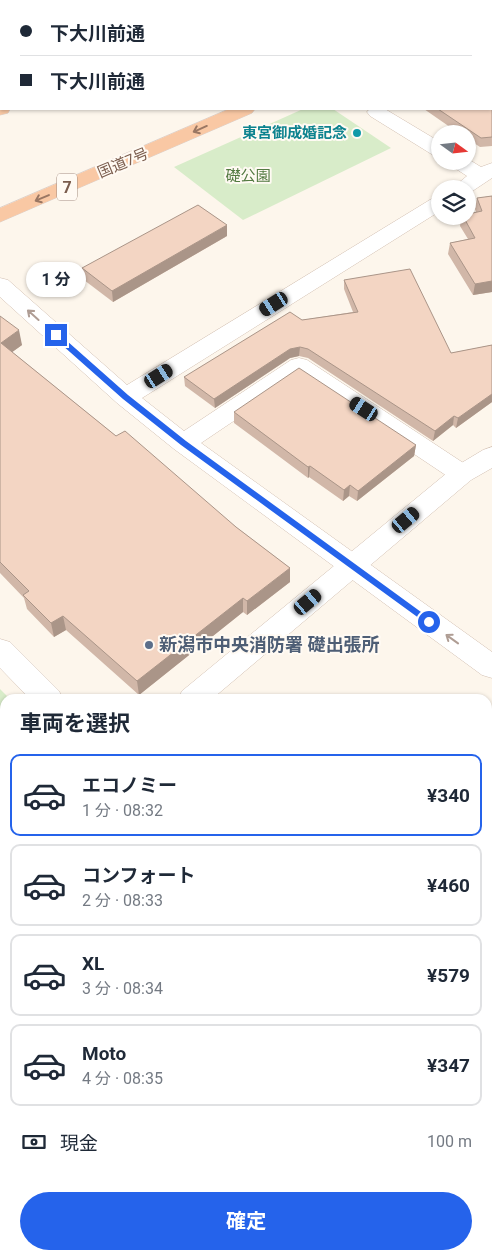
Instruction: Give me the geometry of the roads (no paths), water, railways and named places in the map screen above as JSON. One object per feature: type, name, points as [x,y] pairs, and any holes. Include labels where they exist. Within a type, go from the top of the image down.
[{"type":"highway","name":"国道7号","points":[[0,216],[242,110]]},
{"type":"street","points":[[377,112],[431,145]]},
{"type":"street","points":[[476,180],[487,173]]},
{"type":"street","points":[[126,397],[431,208]]},
{"type":"street","points":[[0,285],[126,397],[183,443],[492,667]]},
{"type":"street","points":[[183,443],[299,366],[462,474]]},
{"type":"street","points":[[198,694],[462,474],[492,456]]},
{"type":"street","points":[[0,650],[44,694]]},
{"type":"place","name":"東宮御成婚記念","points":[[357,133]]},
{"type":"place","name":"新潟市中央消防署 礎出張所","points":[[149,645]]},
{"type":"park label","name":"礎公園","points":[[248,176]]}]
